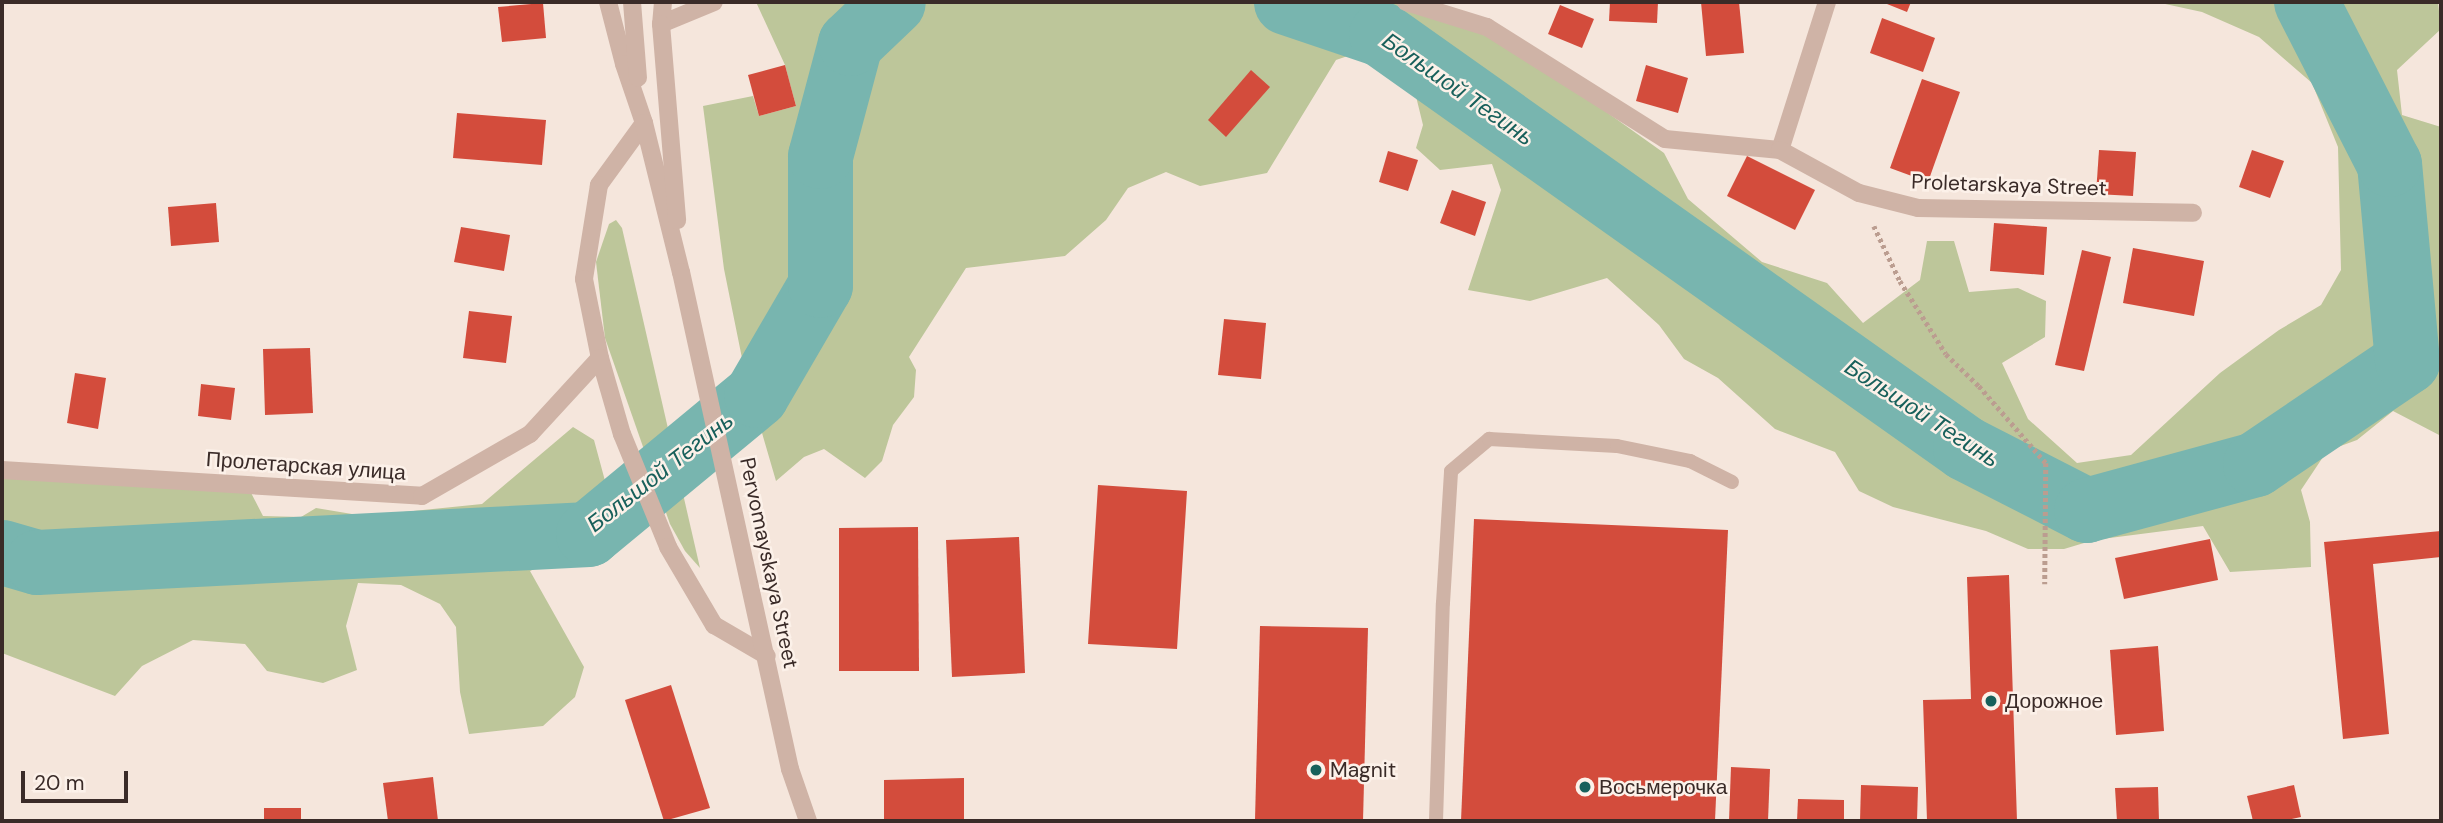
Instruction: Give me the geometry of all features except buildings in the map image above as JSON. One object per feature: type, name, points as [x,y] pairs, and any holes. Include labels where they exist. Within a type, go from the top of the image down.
[{"type":"street","name":"Pervomayskaya Street","points":[[608,2],[624,64],[644,123],[681,272],[744,549],[790,769],[808,821]]},
{"type":"street","points":[[632,2],[634,51],[644,123],[599,185],[584,279],[600,358],[622,434],[668,547],[714,625],[766,656]]},
{"type":"street","name":"Pervomayskaya Street","points":[[663,2],[661,24],[681,272]]},
{"type":"street","points":[[661,24],[714,2]]},
{"type":"street","points":[[1406,2],[1487,27],[1665,139],[1780,150],[1827,2]]},
{"type":"street","name":"Proletarskaya Street","points":[[1780,150],[1858,193],[1919,208],[2193,213]]},
{"type":"street","name":"Пролетарская улица","points":[[2,470],[422,496],[530,434],[600,358]]},
{"type":"lane","points":[[1436,821],[1443,603],[1451,471],[1489,439],[1617,446],[1690,461],[1732,482]]},
{"type":"path","points":[[1858,193],[1900,281],[1946,354],[1979,386],[2046,463],[2045,583]]},
{"type":"green space","points":[[756,2],[1406,2],[1487,27],[1664,153],[1688,199],[1762,262],[1827,283],[1863,323],[1920,280],[1927,241],[1954,241],[1969,292],[2018,288],[2046,301],[2045,337],[2002,363],[2028,419],[2077,463],[2131,455],[2220,373],[2279,330],[2321,305],[2341,270],[2338,147],[2312,83],[2259,37],[2202,12],[2156,2],[2438,2],[2441,29],[2397,70],[2402,115],[2441,127],[2441,436],[2393,411],[2357,440],[2327,451],[2301,490],[2310,522],[2311,567],[2230,572],[2203,526],[2094,540],[2064,549],[2028,549],[1986,531],[1893,507],[1859,491],[1835,452],[1775,429],[1718,378],[1684,359],[1659,325],[1607,278],[1530,301],[1468,290],[1501,190],[1492,164],[1440,170],[1416,148],[1423,125],[1412,80],[1377,46],[1336,60],[1267,173],[1200,186],[1166,172],[1128,188],[1106,220],[1065,256],[966,268],[909,357],[916,370],[914,397],[893,425],[882,461],[865,478],[824,449],[804,457],[776,481],[746,378],[724,269],[703,106],[753,96],[759,116],[796,106],[785,65]]},
{"type":"green space","points":[[616,220],[622,228],[700,568],[685,551],[670,524],[605,338],[596,262],[609,224]]},
{"type":"green space","points":[[573,427],[594,440],[618,529],[530,571],[584,667],[575,697],[543,726],[469,734],[460,692],[456,627],[440,604],[401,585],[358,583],[346,626],[357,670],[323,683],[267,671],[245,644],[193,640],[142,666],[115,696],[2,653],[2,470],[247,485],[263,516],[301,517],[316,508],[364,516],[482,504]]},
{"type":"waterway","name":"Большой Тегинь","points":[[2,552],[37,562],[588,534],[756,395],[820,285],[820,156],[850,43],[893,2]]},
{"type":"waterway","name":"Большой Тегинь","points":[[1286,2],[1381,34],[1965,448],[2086,510],[2255,464],[2407,361],[2389,164],[2306,2]]},
{"type":"place","name":"Дорожное","points":[[1991,701]]},
{"type":"place","name":"Magnit","points":[[1316,770]]},
{"type":"place","name":"Восьмерочка","points":[[1585,787]]}]
